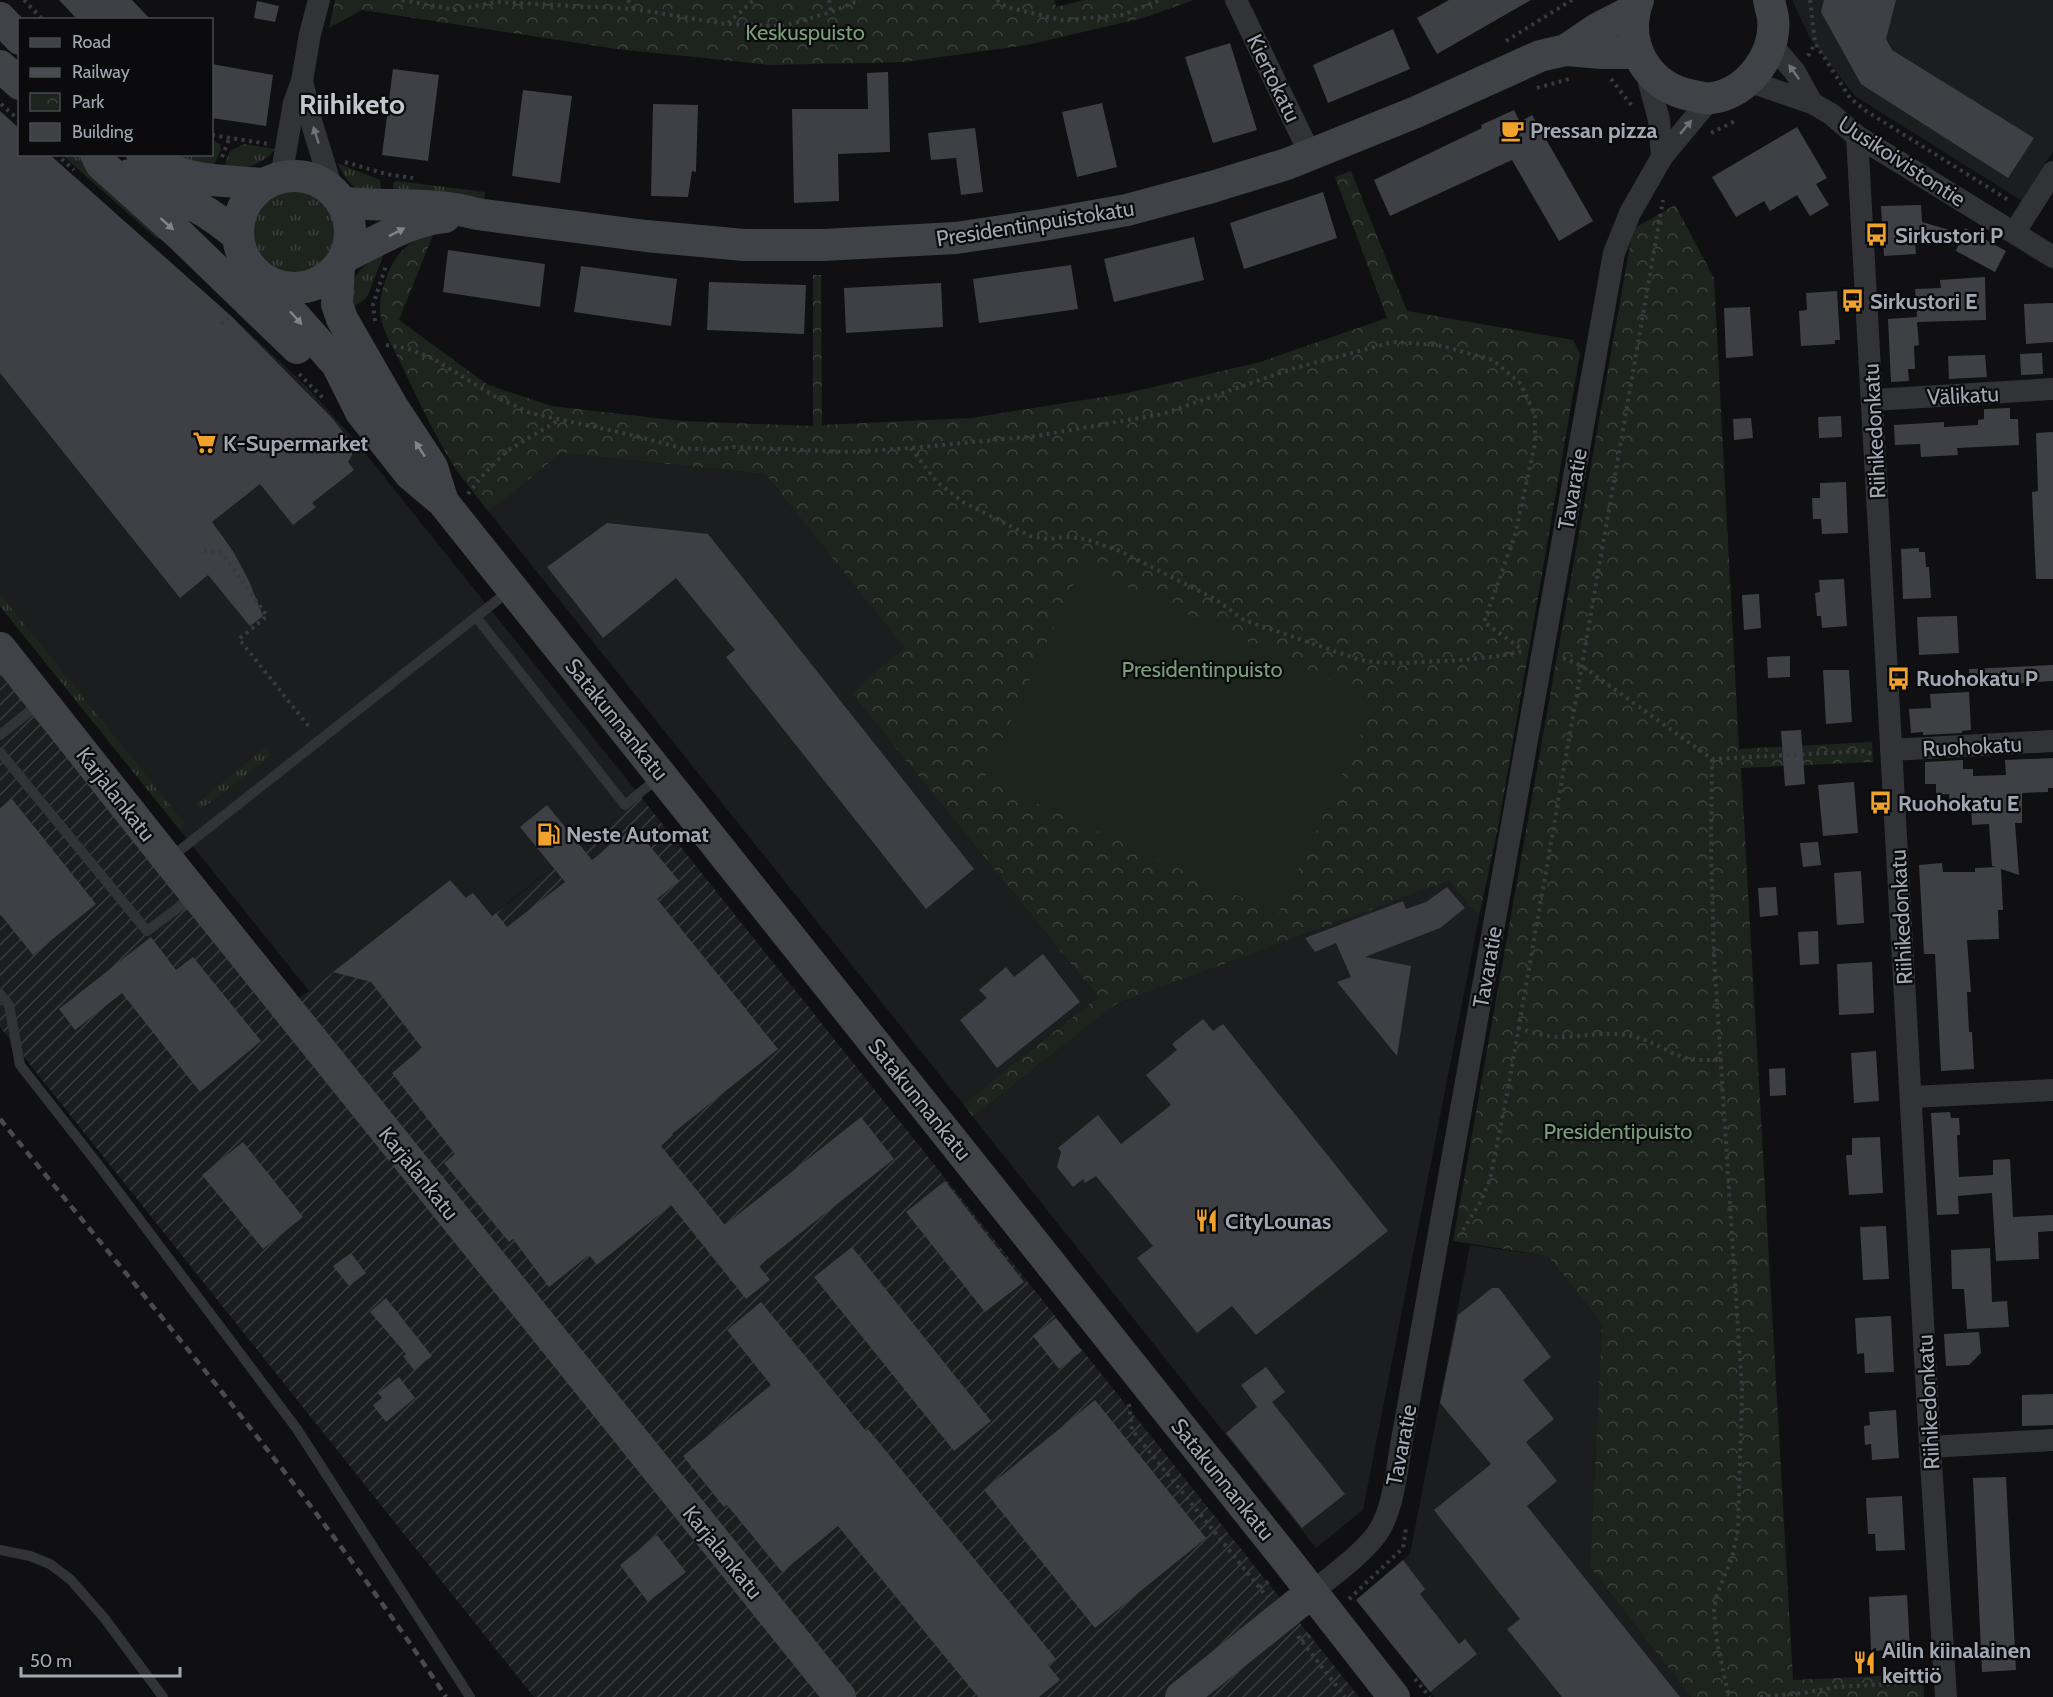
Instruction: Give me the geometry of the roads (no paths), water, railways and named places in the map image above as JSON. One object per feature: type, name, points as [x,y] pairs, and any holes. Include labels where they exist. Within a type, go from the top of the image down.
[{"type":"street","points":[[302,81],[321,152],[336,196],[346,211],[351,231],[347,250],[341,262],[328,276],[313,285],[294,288],[274,284],[257,274],[247,262],[240,248],[238,221],[247,200],[277,169],[302,81],[319,0]]},
{"type":"street","name":"Kiertokatu","points":[[1236,0],[1311,156]]},
{"type":"street","points":[[1641,60],[1661,85],[1682,94],[1711,99],[1731,91],[1748,81],[1762,64],[1771,44],[1773,19],[1769,0]]},
{"type":"street","points":[[1636,5],[1632,35],[1659,120],[1662,157]]},
{"type":"street","name":"Presidentinpuistokatu","points":[[1566,50],[1636,5]]},
{"type":"street","points":[[0,18],[18,37]]},
{"type":"street","points":[[1771,44],[1795,72],[1812,103]]},
{"type":"street","name":"Presidentinpuistokatu","points":[[336,196],[366,206],[432,205],[477,214],[646,236],[744,245],[823,245],[956,238],[1127,210],[1212,187],[1311,156],[1540,56],[1566,50],[1641,60]]},
{"type":"street","points":[[0,66],[18,82]]},
{"type":"street","points":[[1748,81],[1812,103]]},
{"type":"street","name":"Tavaratie","points":[[1181,1697],[1368,1544],[1379,1531],[1389,1504],[1402,1440],[1533,652],[1614,254],[1630,213],[1662,157],[1711,99]]},
{"type":"street","name":"Uusikoivistontie","points":[[1812,103],[1831,114],[1857,136],[2053,257]]},
{"type":"street","name":"Riihikedonkatu","points":[[1857,136],[1945,1689]]},
{"type":"street","points":[[145,156],[181,176],[196,179],[277,169],[315,179],[336,196]]},
{"type":"street","points":[[92,162],[198,208],[218,219],[238,236]]},
{"type":"street","points":[[92,162],[101,164],[249,300],[361,412]]},
{"type":"street","points":[[2014,232],[2053,172]]},
{"type":"street","name":"Presidentinpuistokatu","points":[[341,262],[416,223],[431,218],[477,214]]},
{"type":"street","name":"Satakunnankatu","points":[[341,262],[337,304],[342,319],[392,406],[455,498],[512,589],[1394,1697]]},
{"type":"street","name":"Satakunnankatu","points":[[257,274],[337,364],[361,412],[410,474],[455,498]]},
{"type":"street","name":"Välikatu","points":[[1873,400],[2053,389]]},
{"type":"street","name":"Karjalankatu","points":[[0,648],[840,1697]]},
{"type":"street","name":"Ruohokatu","points":[[1892,754],[2053,741]]},
{"type":"street","points":[[1911,1097],[2053,1090]]},
{"type":"street","points":[[1930,1447],[2053,1440]]},
{"type":"lane","points":[[168,860],[512,589]]},
{"type":"lane","points":[[476,617],[625,805],[662,775]]},
{"type":"lane","points":[[0,735],[43,701]]},
{"type":"lane","points":[[0,752],[147,931],[196,894]]},
{"type":"lane","points":[[0,994],[9,1005],[20,1065],[104,1172],[297,1429],[470,1697]]},
{"type":"lane","points":[[0,1550],[30,1556],[50,1564],[71,1580],[105,1619],[163,1697]]},
{"type":"railway","points":[[0,1119],[286,1474],[395,1621],[446,1697]]},
{"type":"place","name":"Pressan pizza","points":[[1512,130]]},
{"type":"place","name":"Sirkustori P","points":[[1877,235]]},
{"type":"place","name":"Sirkustori E","points":[[1852,301]]},
{"type":"place","name":"K-Supermarket","points":[[205,443]]},
{"type":"place","name":"Ruohokatu P","points":[[1898,678]]},
{"type":"place","name":"Ruohokatu E","points":[[1880,803]]},
{"type":"place","name":"Neste Automat","points":[[548,834]]},
{"type":"place","name":"CityLounas","points":[[1207,1221]]},
{"type":"place","name":"Ailin kiinalainen keittiö","points":[[1864,1663]]},
{"type":"district","name":"Riihiketo","points":[[352,104]]},
{"type":"park label","name":"Keskuspuisto","points":[[805,32]]},
{"type":"park label","name":"Presidentinpuisto","points":[[1202,669]]},
{"type":"park label","name":"Presidentipuisto","points":[[1618,1131]]}]
